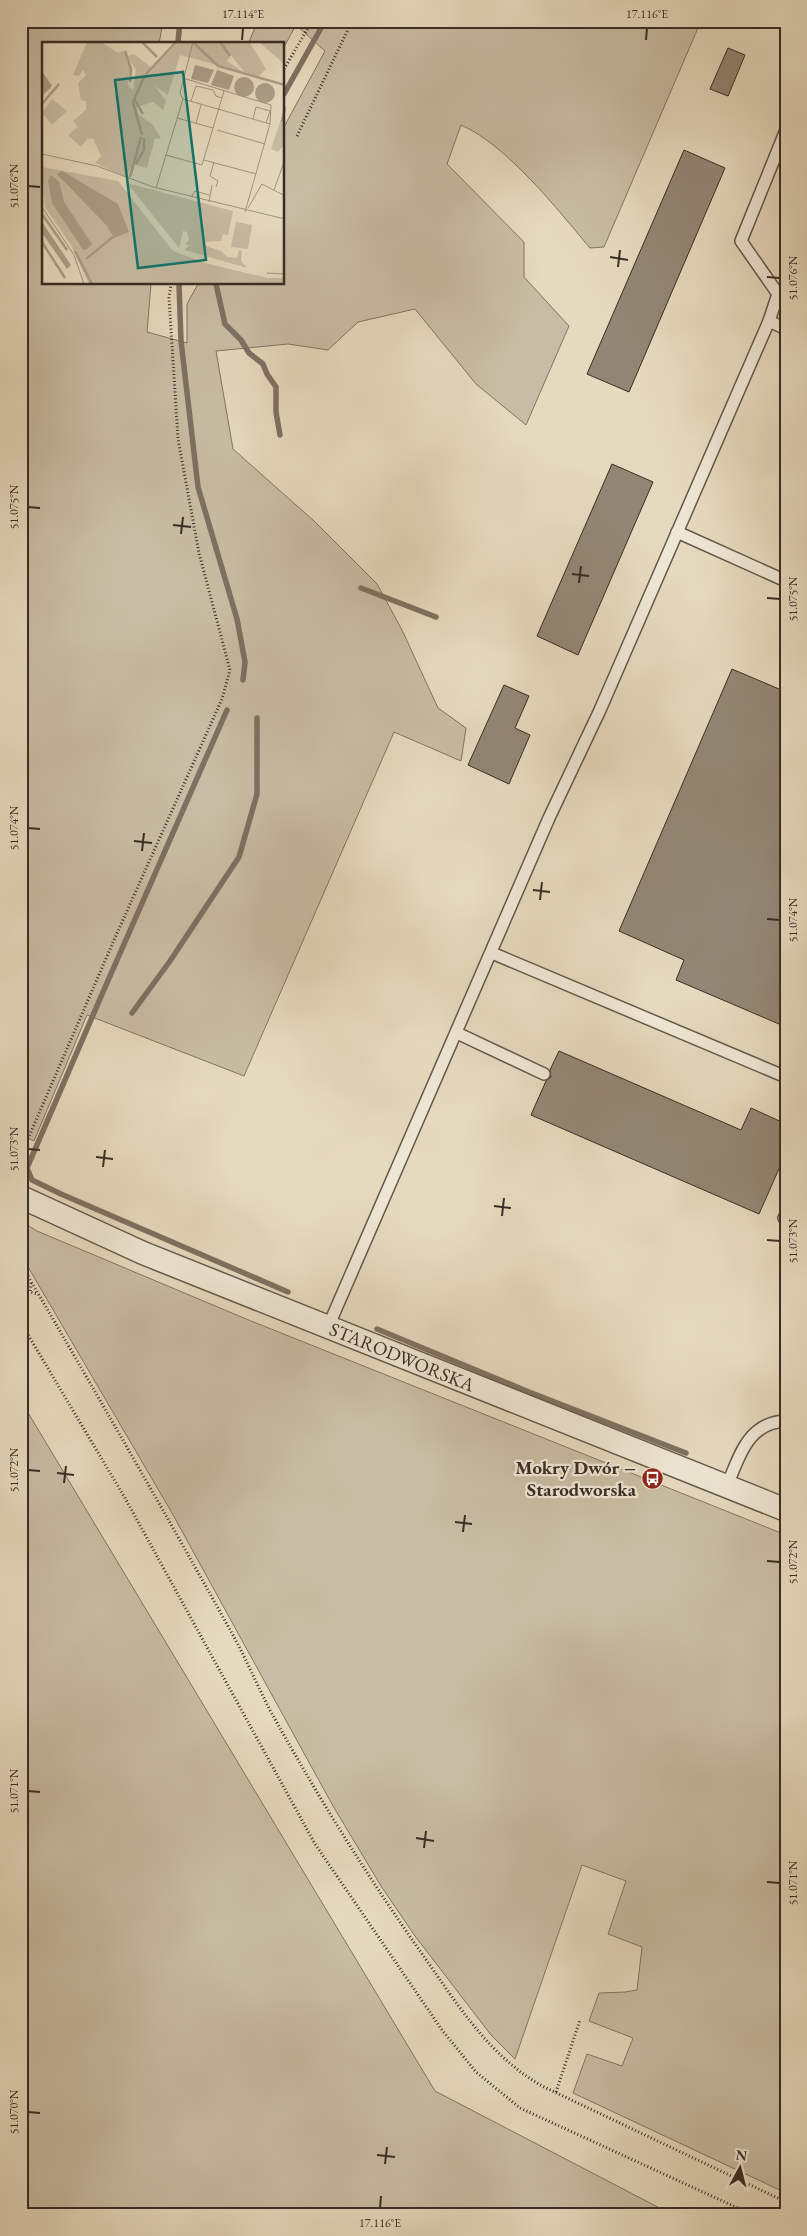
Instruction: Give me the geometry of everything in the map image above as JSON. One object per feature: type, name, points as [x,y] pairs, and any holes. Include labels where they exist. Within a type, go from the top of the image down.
[{"type":"street","name":"STARODWORSKA","points":[[21,1197],[142,1253],[786,1510]]},
{"type":"lane","points":[[328,1327],[769,321],[778,294],[741,241],[786,130]]},
{"type":"lane","points":[[769,321],[786,329]]},
{"type":"lane","points":[[676,532],[786,581]]},
{"type":"lane","points":[[492,952],[786,1077]]},
{"type":"lane","points":[[457,1033],[544,1074]]},
{"type":"lane","points":[[727,1486],[746,1442],[754,1432],[777,1422],[786,1421]]},
{"type":"path","points":[[285,67],[312,21]]},
{"type":"path","points":[[298,136],[352,21]]},
{"type":"path","points":[[21,1155],[118,931],[222,699],[230,670],[199,553],[178,439],[168,298],[171,285]]},
{"type":"path","points":[[21,1264],[235,1639],[284,1734],[340,1832],[385,1902],[456,2003],[488,2043],[524,2076],[786,2202]]},
{"type":"path","points":[[31,1282],[30,1292],[38,1294]]},
{"type":"path","points":[[21,1323],[125,1498],[315,1844],[442,2030],[476,2072],[520,2108],[753,2215]]},
{"type":"path","points":[[784,1478],[786,1472]]},
{"type":"path","points":[[556,2092],[580,2020]]},
{"type":"shaded area","points":[[21,21],[163,21],[159,42],[42,42],[42,285],[151,285],[147,332],[187,343],[187,304],[197,285],[285,285],[285,125],[325,51],[296,25],[285,45],[285,42],[249,42],[258,21],[701,21],[604,247],[590,248],[514,163],[478,134],[461,125],[447,164],[524,242],[524,277],[569,326],[526,425],[476,384],[415,309],[358,322],[328,350],[288,344],[216,351],[233,449],[314,521],[377,584],[402,630],[438,708],[466,728],[461,761],[394,732],[244,1076],[87,1015],[34,1141],[21,1135]]},
{"type":"shaded area","points":[[21,1221],[37,1231],[251,1321],[786,1535],[786,2193],[573,2093],[587,2054],[622,2066],[633,2038],[589,2021],[599,1993],[637,1990],[642,1947],[608,1934],[626,1881],[582,1865],[515,2059],[491,2035],[415,1936],[381,1886],[333,1806],[172,1513],[21,1255]]},
{"type":"shaded area","points":[[21,1401],[435,2091],[673,2215],[21,2215]]},
{"type":"building","points":[[728,48],[745,55],[728,96],[710,89]]},
{"type":"building","points":[[684,150],[725,168],[629,392],[587,374]]},
{"type":"building","points":[[612,464],[653,482],[578,655],[537,636]]},
{"type":"building","points":[[732,669],[786,692],[786,1027],[676,980],[684,960],[619,931]]},
{"type":"building","points":[[504,685],[529,696],[515,728],[530,735],[509,784],[468,765]]},
{"type":"building","points":[[559,1051],[741,1130],[751,1108],[786,1124],[786,1153],[759,1214],[531,1115],[546,1081],[551,1077],[550,1070]]},
{"type":"waterway","points":[[178,42],[180,21]]},
{"type":"waterway","points":[[285,92],[325,21]]},
{"type":"waterway","points":[[179,285],[181,341],[198,487],[237,619],[245,662],[243,680]]},
{"type":"waterway","points":[[216,285],[225,324],[241,340],[249,353],[263,364],[276,387],[276,412],[280,435]]},
{"type":"waterway","points":[[361,588],[436,617]]},
{"type":"waterway","points":[[227,710],[27,1168],[32,1180],[61,1194],[288,1292]]},
{"type":"waterway","points":[[132,1013],[170,961],[239,857],[257,794],[257,718]]},
{"type":"waterway","points":[[377,1329],[529,1392],[686,1453]]},
{"type":"place","name":"Mokry Dwór – Starodworska","points":[[652,1478]]}]
